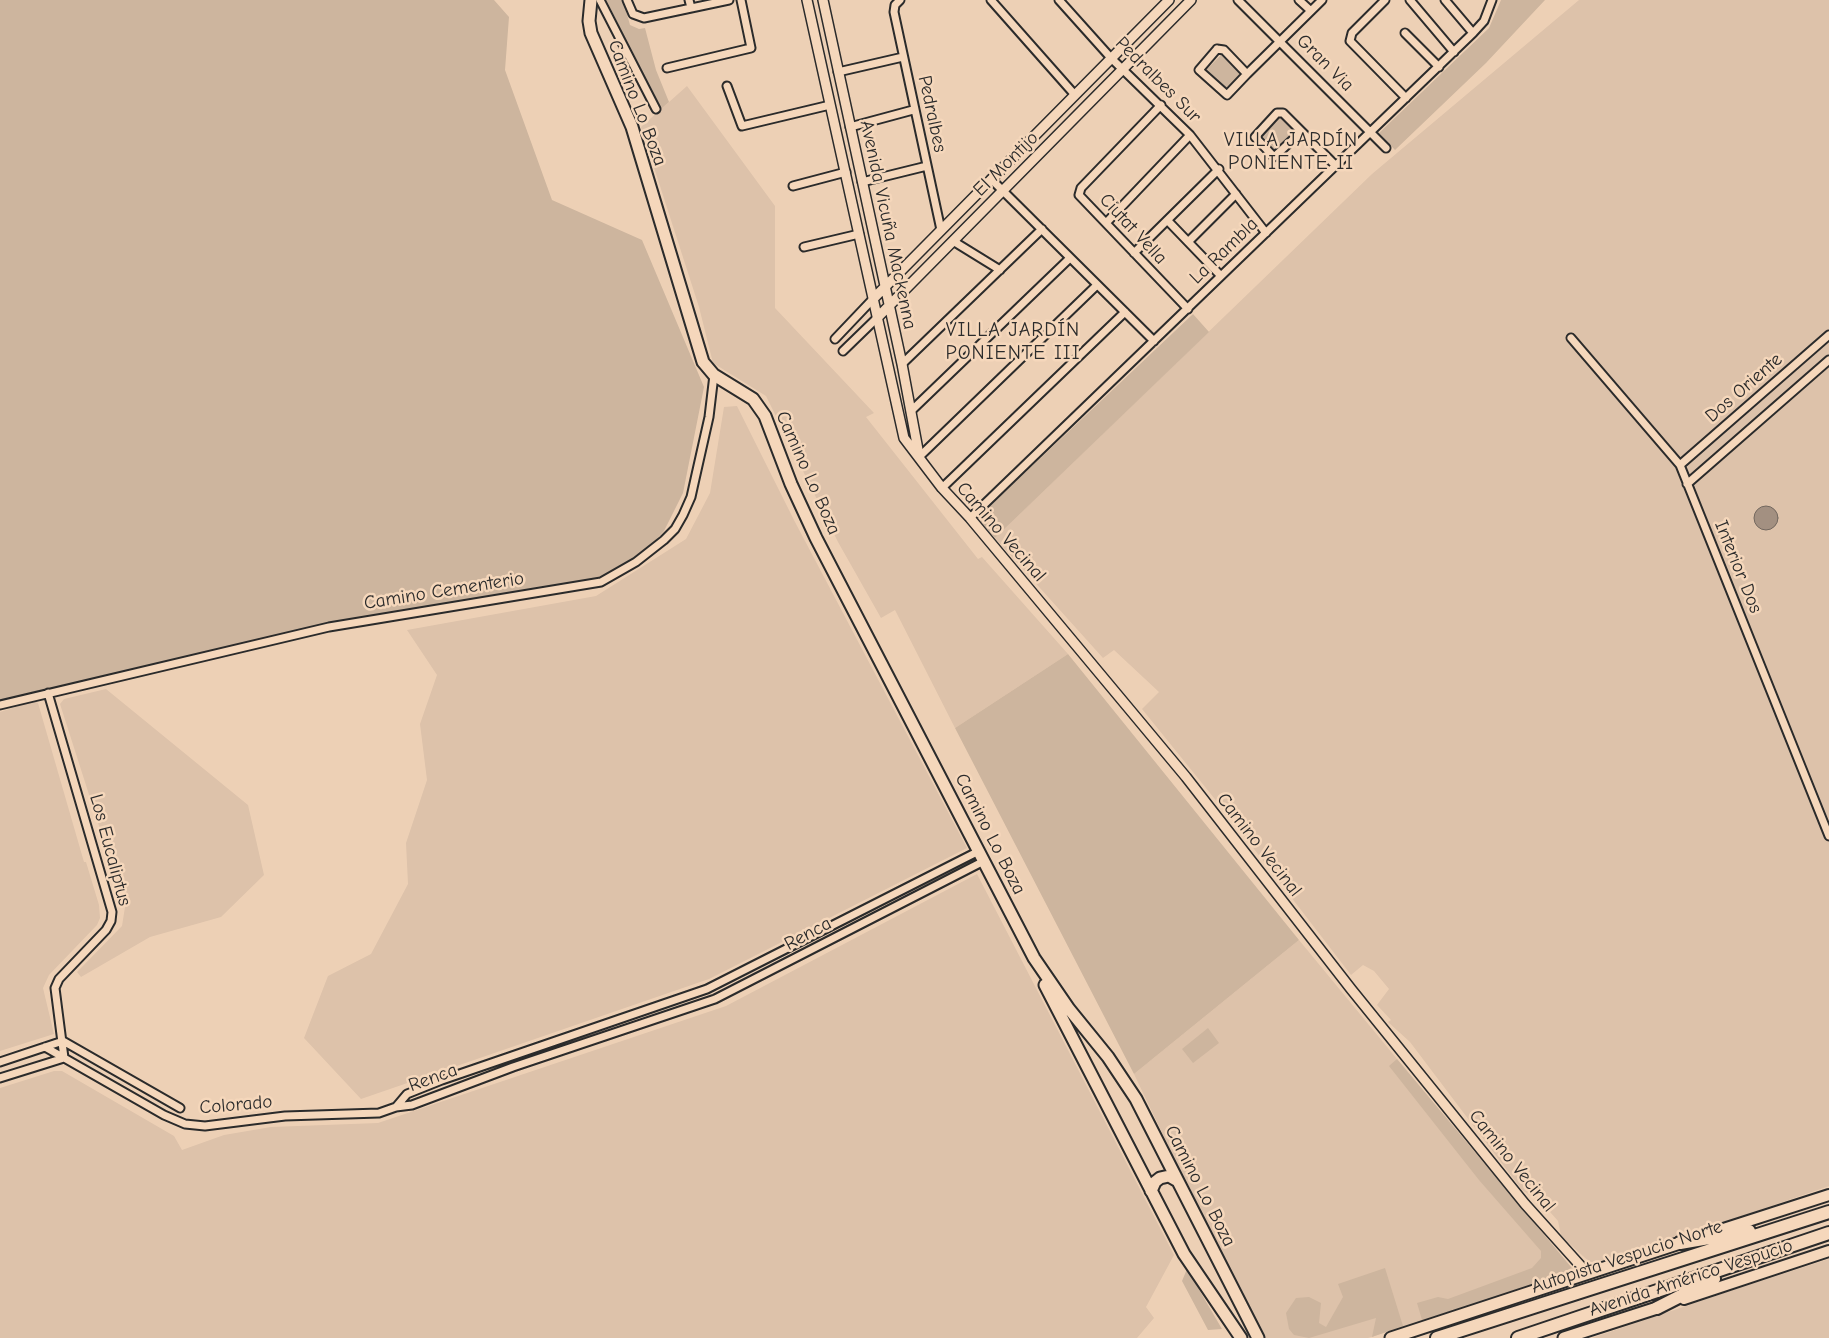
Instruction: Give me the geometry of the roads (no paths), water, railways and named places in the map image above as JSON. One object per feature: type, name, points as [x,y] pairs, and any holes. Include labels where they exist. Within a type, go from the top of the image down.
[{"type":"highway","name":"Autopista Vespucio Norte","points":[[1437,1338],[1829,1212]]},
{"type":"highway","points":[[1680,1243],[1793,1224]]},
{"type":"highway","points":[[1518,1338],[1829,1233]]},
{"type":"highway","points":[[1657,1308],[1752,1259]]},
{"type":"main road","name":"Camino Lo Boza","points":[[591,0],[589,22],[591,33],[632,127],[700,356],[714,375],[748,395],[765,416],[791,484],[816,538],[1034,958],[1050,996],[1184,1254],[1241,1338]]},
{"type":"main road","name":"Camino Lo Boza","points":[[1034,958],[1061,999],[1103,1050],[1127,1085],[1258,1338]]},
{"type":"main road","points":[[1151,1191],[1155,1182],[1160,1178],[1169,1176],[1176,1180]]},
{"type":"main road","name":"Avenida Américo Vespucio","points":[[1391,1338],[1829,1195]]},
{"type":"main road","name":"Avenida Américo Vespucio","points":[[1564,1338],[1829,1251]]},
{"type":"street","name":"Camino Lo Boza","points":[[600,0],[656,109]]},
{"type":"street","points":[[628,0],[633,14],[641,18],[729,0]]},
{"type":"street","points":[[689,0],[691,8]]},
{"type":"street","points":[[667,68],[751,48],[741,0]]},
{"type":"street","name":"Avenida Vicuña Mackenna","points":[[807,0],[904,438]]},
{"type":"street","name":"Avenida Vicuña Mackenna","points":[[823,0],[902,364],[919,457]]},
{"type":"street","points":[[991,0],[1075,95]]},
{"type":"street","name":"Pedralbes Sur","points":[[1059,0],[1111,58],[1190,135],[1266,233]]},
{"type":"street","name":"El Montijo","points":[[835,339],[885,286],[1169,0]]},
{"type":"street","name":"Gran Via","points":[[1237,0],[1386,148]]},
{"type":"street","points":[[1299,0],[1311,11]]},
{"type":"street","points":[[1247,74],[1220,49],[1199,70],[1227,95],[1322,0]]},
{"type":"street","points":[[1385,0],[1352,33],[1350,39],[1352,44],[1406,98]]},
{"type":"street","points":[[1410,0],[1454,52]]},
{"type":"street","points":[[1445,0],[1473,33]]},
{"type":"street","name":"La Rambla","points":[[970,518],[1439,67],[1484,21],[1492,0]]},
{"type":"street","name":"El Montijo","points":[[843,351],[1123,69],[1187,1]]},
{"type":"street","name":"Pedralbes","points":[[897,3],[894,12],[913,110],[941,230]]},
{"type":"street","points":[[813,25],[827,22]]},
{"type":"street","points":[[1406,32],[1439,67]]},
{"type":"street","points":[[838,72],[903,57]]},
{"type":"street","points":[[727,86],[742,126],[844,101]]},
{"type":"street","name":"Ciutat Vella","points":[[1161,105],[1079,192],[1080,197],[1188,308]]},
{"type":"street","points":[[850,127],[913,110]]},
{"type":"street","points":[[1301,132],[1277,156],[1271,156],[1255,137],[1280,112],[1301,132],[1336,166]]},
{"type":"street","points":[[1106,223],[1190,135]]},
{"type":"street","points":[[862,182],[927,166]]},
{"type":"street","points":[[1134,253],[1218,169]]},
{"type":"street","points":[[793,186],[846,172]]},
{"type":"street","points":[[991,179],[1154,341]]},
{"type":"street","points":[[1189,241],[1236,194]]},
{"type":"street","points":[[1168,221],[1221,276]]},
{"type":"street","points":[[902,364],[1042,230]]},
{"type":"street","points":[[804,247],[859,234]]},
{"type":"street","points":[[953,241],[1000,270]]},
{"type":"street","points":[[911,411],[1070,258]]},
{"type":"street","points":[[919,457],[1097,285]]},
{"type":"street","points":[[942,488],[1125,312]]},
{"type":"street","name":"Dos Oriente","points":[[1680,465],[1829,335]]},
{"type":"street","name":"Interior Dos","points":[[1571,338],[1680,465],[1829,836]]},
{"type":"street","name":"Dos Oriente","points":[[1687,484],[1829,360]]},
{"type":"street","name":"Camino Cementerio","points":[[0,705],[48,692],[329,627],[601,582],[624,570],[664,540],[675,529],[683,515],[691,497],[701,452],[714,375]]},
{"type":"street","name":"Camino Vecinal","points":[[904,438],[942,488],[970,518],[1186,777],[1350,989],[1525,1204],[1587,1273]]},
{"type":"street","name":"Los Eucaliptus","points":[[48,692],[112,912],[111,921],[106,930],[59,979],[55,988],[64,1058]]},
{"type":"street","name":"Renca","points":[[396,1107],[408,1094],[442,1080],[706,989],[777,955],[905,888],[981,856]]},
{"type":"street","name":"Renca","points":[[396,1107],[412,1105],[446,1091],[695,1006],[783,965],[910,899],[981,856]]},
{"type":"street","points":[[905,888],[910,899]]},
{"type":"street","points":[[777,955],[783,965]]},
{"type":"street","points":[[0,1062],[62,1041]]},
{"type":"street","name":"Colorado","points":[[62,1041],[180,1108]]},
{"type":"street","name":"Colorado","points":[[45,1047],[164,1115],[195,1126],[285,1116],[371,1115],[396,1107]]},
{"type":"street","points":[[0,1078],[64,1058]]},
{"type":"street","points":[[442,1080],[446,1091]]},
{"type":"district","name":"VILLA JARDÍN PONIENTE II","points":[[1291,152]]},
{"type":"district","name":"VILLA JARDÍN PONIENTE III","points":[[1013,342]]}]
